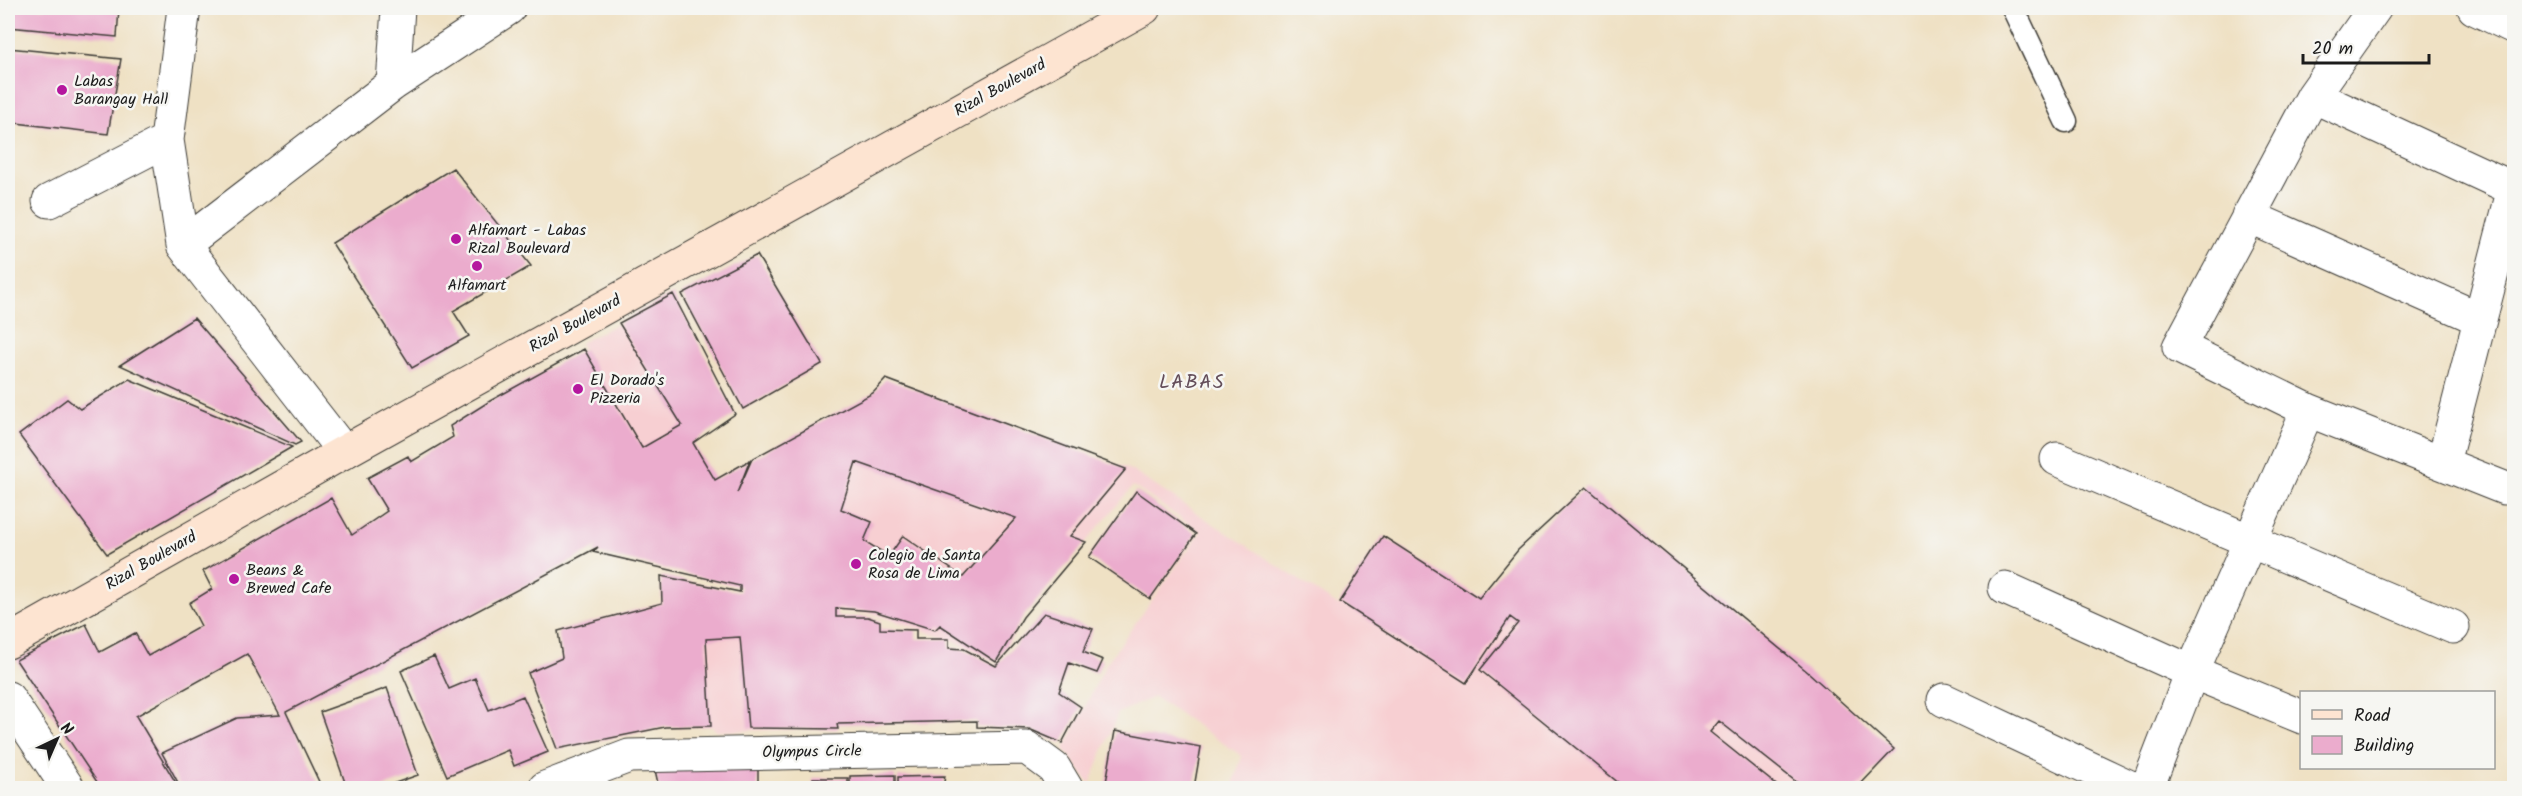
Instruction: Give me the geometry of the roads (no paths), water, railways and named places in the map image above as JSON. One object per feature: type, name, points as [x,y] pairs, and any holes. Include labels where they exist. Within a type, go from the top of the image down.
[{"type":"main road","name":"Rizal Boulevard","points":[[8,642],[344,452],[1144,8]]},
{"type":"street","points":[[184,8],[167,140],[183,245],[344,452]]},
{"type":"street","points":[[393,84],[398,8]]},
{"type":"street","points":[[183,245],[393,84],[509,8]]},
{"type":"street","points":[[2375,8],[2313,96],[2179,347],[2308,410],[2504,488]]},
{"type":"street","points":[[2474,8],[2514,27]]},
{"type":"street","points":[[2313,96],[2514,188],[2443,463]]},
{"type":"street","points":[[49,201],[167,140]]},
{"type":"street","points":[[2248,216],[2480,319]]},
{"type":"street","points":[[2147,789],[2192,672],[2308,410]]},
{"type":"street","points":[[2057,459],[2453,627]]},
{"type":"street","points":[[2004,588],[2192,672],[2300,717]]},
{"type":"street","points":[[8,698],[68,789]]},
{"type":"street","points":[[1944,700],[2132,789]]},
{"type":"street","name":"Olympus Circle","points":[[545,789],[629,756],[1027,748],[1054,768],[1066,789]]},
{"type":"lane","points":[[2013,8],[2066,121]]},
{"type":"place","name":"Labas Barangay Hall","points":[[62,90]]},
{"type":"place","name":"Alfamart - Labas Rizal Boulevard","points":[[456,239]]},
{"type":"place","name":"Alfamart","points":[[477,266]]},
{"type":"place","name":"El Dorado's Pizzeria","points":[[578,389]]},
{"type":"place","name":"Colegio de Santa Rosa de Lima","points":[[856,564]]},
{"type":"place","name":"Beans & Brewed Cafe","points":[[234,579]]},
{"type":"district","name":"LABAS","points":[[1192,383]]}]
